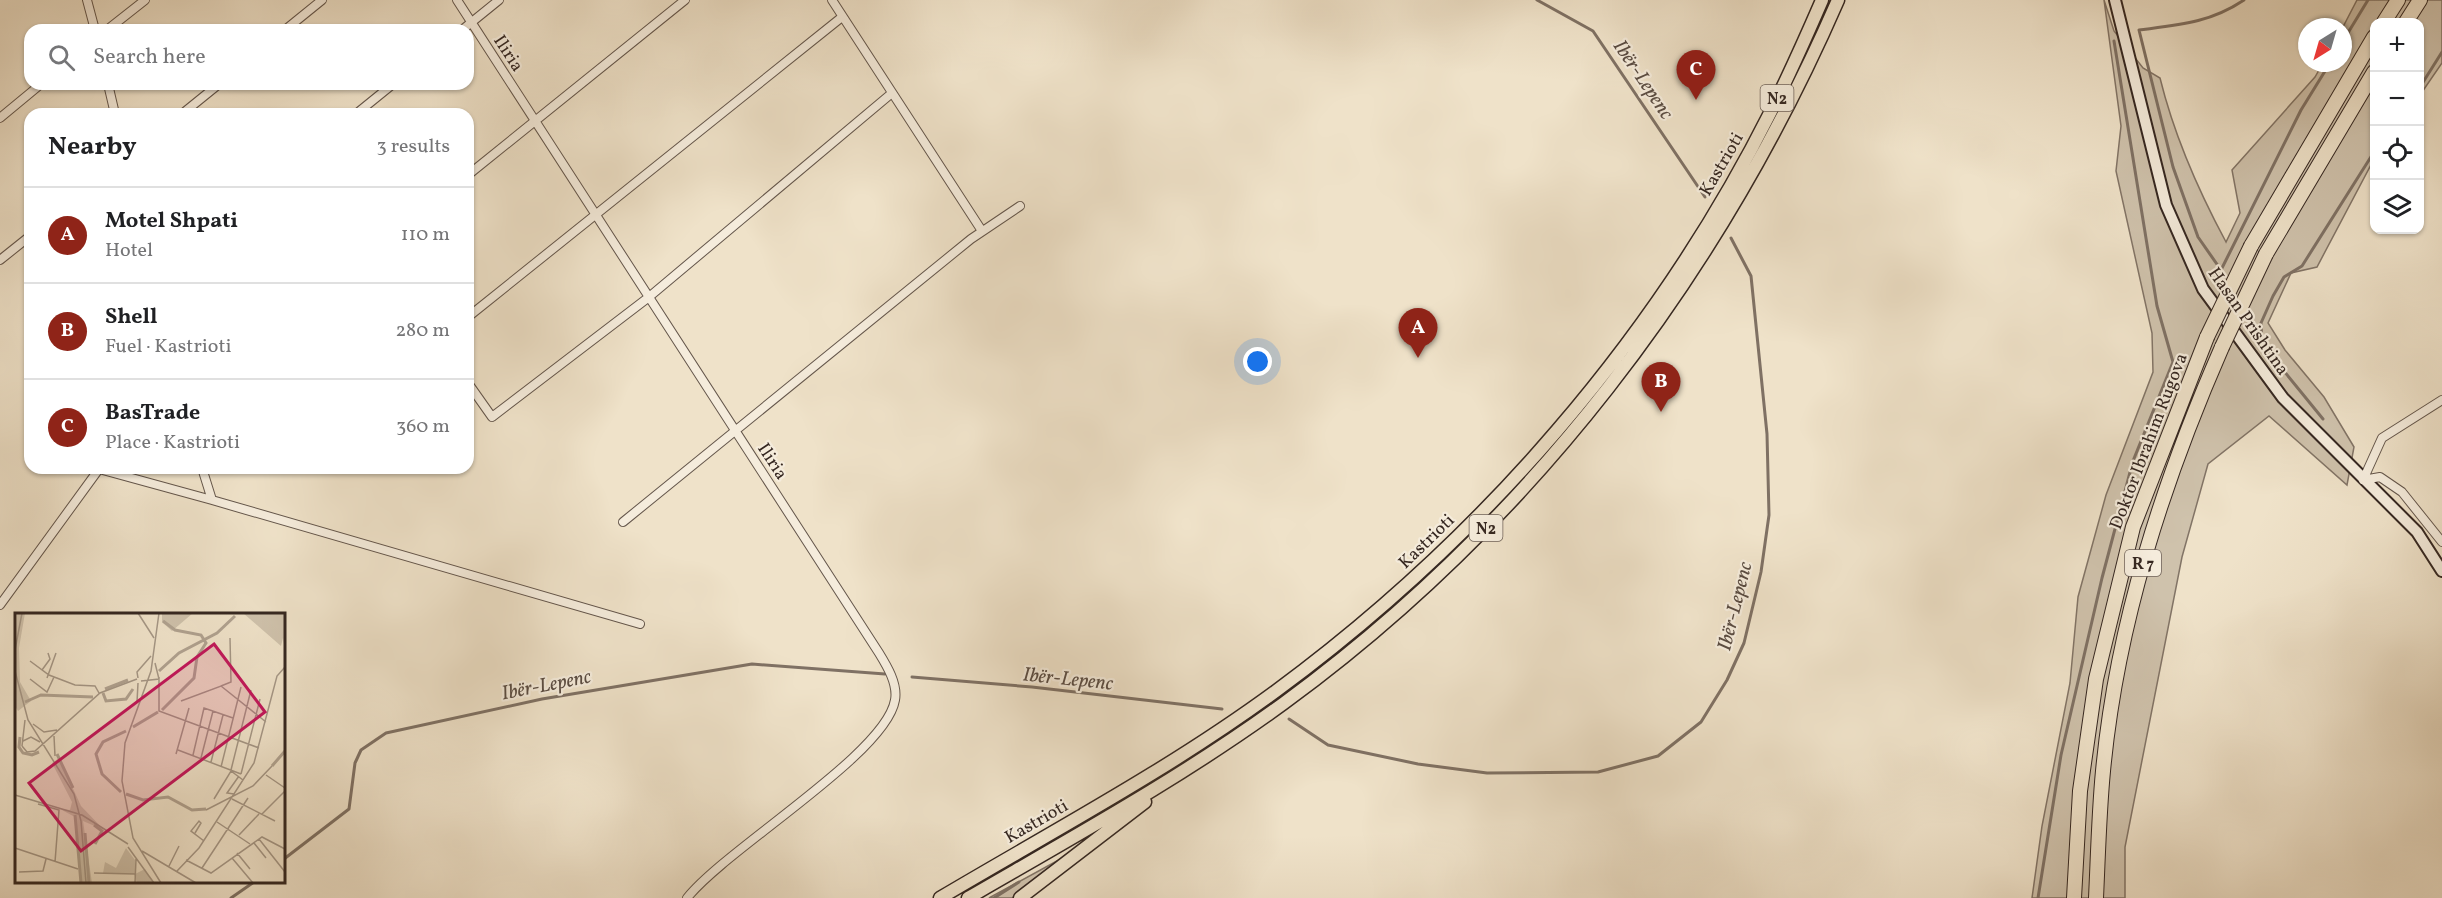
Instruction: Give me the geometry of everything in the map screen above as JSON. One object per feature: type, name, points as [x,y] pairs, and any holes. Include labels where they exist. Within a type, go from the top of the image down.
[{"type":"highway","name":"Kastrioti","points":[[940,898],[1133,786],[1231,723],[1330,650],[1452,542],[1576,407],[1646,315],[1700,235],[1742,163],[1770,112],[1822,0]]},
{"type":"highway","name":"Kastrioti","points":[[968,898],[1194,764],[1332,666],[1418,593],[1503,510],[1592,409],[1654,328],[1737,201],[1782,119],[1838,0]]},
{"type":"highway","points":[[2387,18],[2398,0]]},
{"type":"highway","points":[[2409,18],[2420,0]]},
{"type":"highway","name":"Doktor Ibrahim Rugova","points":[[2073,895],[2080,791],[2096,679],[2133,526],[2207,338],[2251,246],[2370,44]]},
{"type":"highway","name":"Doktor Ibrahim Rugova","points":[[2096,898],[2103,770],[2123,642],[2154,520],[2189,422],[2266,254],[2370,79]]},
{"type":"highway","points":[[1020,898],[1194,764]]},
{"type":"main road","name":"Hasan Prishtina","points":[[2115,0],[2166,205],[2203,289],[2283,398],[2417,532],[2442,572]]},
{"type":"street","points":[[87,0],[93,24]]},
{"type":"street","points":[[115,24],[145,0]]},
{"type":"street","points":[[292,24],[322,0]]},
{"type":"street","name":"Iliria","points":[[457,0],[471,22]]},
{"type":"street","points":[[469,24],[499,0]]},
{"type":"street","points":[[474,170],[685,0]]},
{"type":"street","points":[[832,0],[982,231]]},
{"type":"street","points":[[474,312],[842,17]]},
{"type":"street","name":"Iliria","points":[[474,27],[879,653],[893,680],[896,700],[863,748],[711,874],[687,898]]},
{"type":"street","points":[[0,118],[34,90]]},
{"type":"street","points":[[109,90],[114,108]]},
{"type":"street","points":[[189,108],[212,90]]},
{"type":"street","points":[[363,108],[386,90]]},
{"type":"street","points":[[474,392],[492,417],[649,297],[892,93]]},
{"type":"street","points":[[623,522],[982,231],[1020,207]]},
{"type":"street","points":[[0,260],[24,241]]},
{"type":"street","points":[[2363,480],[2382,438],[2442,400]]},
{"type":"street","points":[[0,605],[95,474]]},
{"type":"street","points":[[117,474],[640,624]]},
{"type":"street","points":[[204,474],[212,500]]},
{"type":"street","points":[[2363,480],[2380,477],[2402,492],[2442,542]]},
{"type":"shaded area","points":[[2104,0],[2114,31],[2143,68],[2160,78],[2172,120],[2188,162],[2226,242],[2240,213],[2232,170],[2318,72],[2352,72],[2352,18],[2348,18],[2357,0],[2442,0],[2442,63],[2424,89],[2424,18],[2370,18],[2370,167],[2317,267],[2291,273],[2268,323],[2285,350],[2324,397],[2354,447],[2347,485],[2269,416],[2208,464],[2182,557],[2125,847],[2125,898],[2032,898],[2042,826],[2070,683],[2078,597],[2106,495],[2153,372],[2152,333],[2116,171],[2121,126]]},
{"type":"shaded area","points":[[1066,856],[1012,898],[989,898]]},
{"type":"waterway","name":"Ibër-Lepenc","points":[[1537,0],[1593,31],[1705,197]]},
{"type":"waterway","points":[[2244,0],[2219,14],[2206,18],[2139,30],[2173,167],[2198,237],[2221,270],[2301,110],[2324,72]]},
{"type":"waterway","points":[[2352,26],[2368,0]]},
{"type":"waterway","points":[[2038,898],[2061,755],[2102,578],[2133,461],[2173,362],[2157,306],[2114,41]]},
{"type":"waterway","points":[[2424,81],[2442,52]]},
{"type":"waterway","points":[[2323,419],[2262,344],[2261,323],[2284,277],[2302,266],[2370,158]]},
{"type":"waterway","name":"Ibër-Lepenc","points":[[1289,719],[1328,745],[1418,764],[1487,773],[1598,772],[1658,756],[1701,722],[1727,680],[1744,643],[1761,572],[1769,515],[1767,434],[1751,276],[1731,238]]},
{"type":"waterway","name":"Ibër-Lepenc","points":[[285,858],[349,809],[355,763],[361,750],[386,733],[542,699],[752,664],[885,674]]},
{"type":"waterway","name":"Ibër-Lepenc","points":[[912,677],[1032,687],[1222,709]]},
{"type":"waterway","points":[[994,898],[1019,882]]},
{"type":"waterway","name":"Ibër-Lepenc","points":[[231,898],[253,883]]},
{"type":"place","name":"BasTrade","points":[[1696,100]]},
{"type":"place","name":"Motel Shpati","points":[[1418,358]]},
{"type":"place","name":"Shell","points":[[1661,412]]}]
